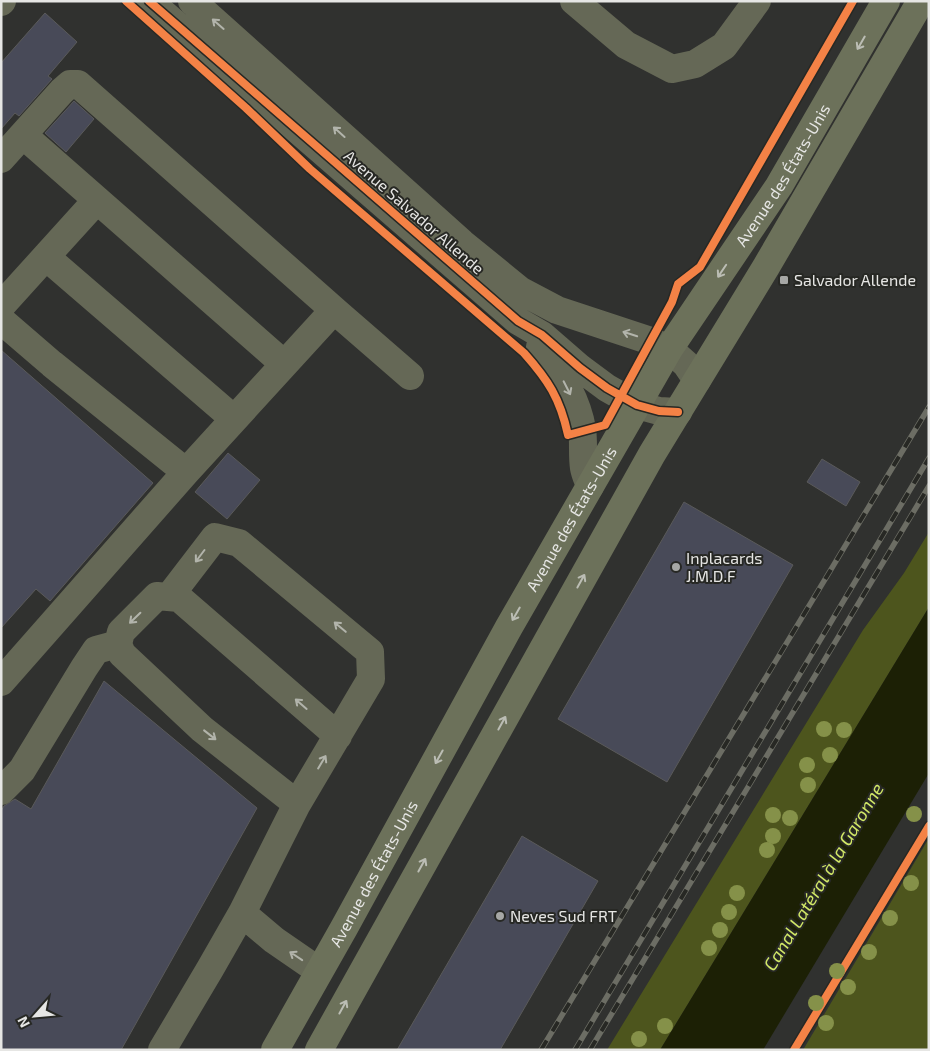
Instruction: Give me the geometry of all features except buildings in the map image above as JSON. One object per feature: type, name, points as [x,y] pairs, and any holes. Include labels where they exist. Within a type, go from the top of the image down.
[{"type":"main road","name":"Avenue des États-Unis","points":[[275,1050],[445,746],[509,627],[669,349],[779,186],[879,4]]},
{"type":"main road","name":"Avenue des États-Unis","points":[[320,1050],[652,454],[920,12]]},
{"type":"street","name":"Avenue Salvador Allende","points":[[149,1],[518,321],[542,335],[580,368],[608,388],[637,405],[658,411],[678,412]]},
{"type":"street","name":"Avenue Salvador Allende","points":[[192,1],[462,243],[521,291],[557,310],[644,338],[669,349],[686,364],[697,380]]},
{"type":"street","points":[[574,1],[626,45],[672,68],[695,64],[724,46],[757,1]]},
{"type":"street","points":[[1,159],[70,84],[78,84],[410,376]]},
{"type":"street","points":[[22,136],[284,364]]},
{"type":"street","points":[[1,306],[97,200]]},
{"type":"street","points":[[46,257],[234,419]]},
{"type":"street","points":[[1,682],[186,472],[334,310]]},
{"type":"street","points":[[1,320],[186,472]]},
{"type":"street","points":[[518,321],[551,360],[568,388],[580,417],[584,469],[590,486]]},
{"type":"street","points":[[162,1050],[242,913],[297,804],[370,679],[370,652],[239,543],[215,537],[169,597]]},
{"type":"street","points":[[297,804],[202,729],[122,654],[118,644],[121,632],[157,596],[179,598],[338,736]]},
{"type":"street","points":[[1,791],[22,770],[96,650],[118,644]]},
{"type":"street","points":[[242,913],[274,940],[319,971]]},
{"type":"green space","points":[[929,532],[929,607],[660,1050],[607,1050],[863,630],[904,573]]},
{"type":"green space","points":[[929,838],[929,1050],[803,1050]]},
{"type":"water","name":"Canal Latéral à la Garonne","points":[[929,607],[929,773],[763,1050],[660,1050]]},
{"type":"railway","points":[[541,1050],[929,407]]},
{"type":"railway","points":[[575,1050],[929,458]]},
{"type":"railway","points":[[590,1050],[929,486]]},
{"type":"cycle path","points":[[126,1],[246,108],[310,169],[524,353],[552,390],[561,410],[568,435],[605,425],[672,302],[678,284],[700,267],[853,1]]},
{"type":"cycle path","points":[[149,1],[518,321],[542,335],[580,368],[607,388],[637,405],[659,411],[678,412]]},
{"type":"cycle path","points":[[794,1050],[929,826]]},
{"type":"place","name":"Salvador Allende","points":[[784,280]]},
{"type":"place","name":"Inplacards J.M.D.F","points":[[676,567]]},
{"type":"place","name":"Neves Sud FRT","points":[[500,916]]}]
